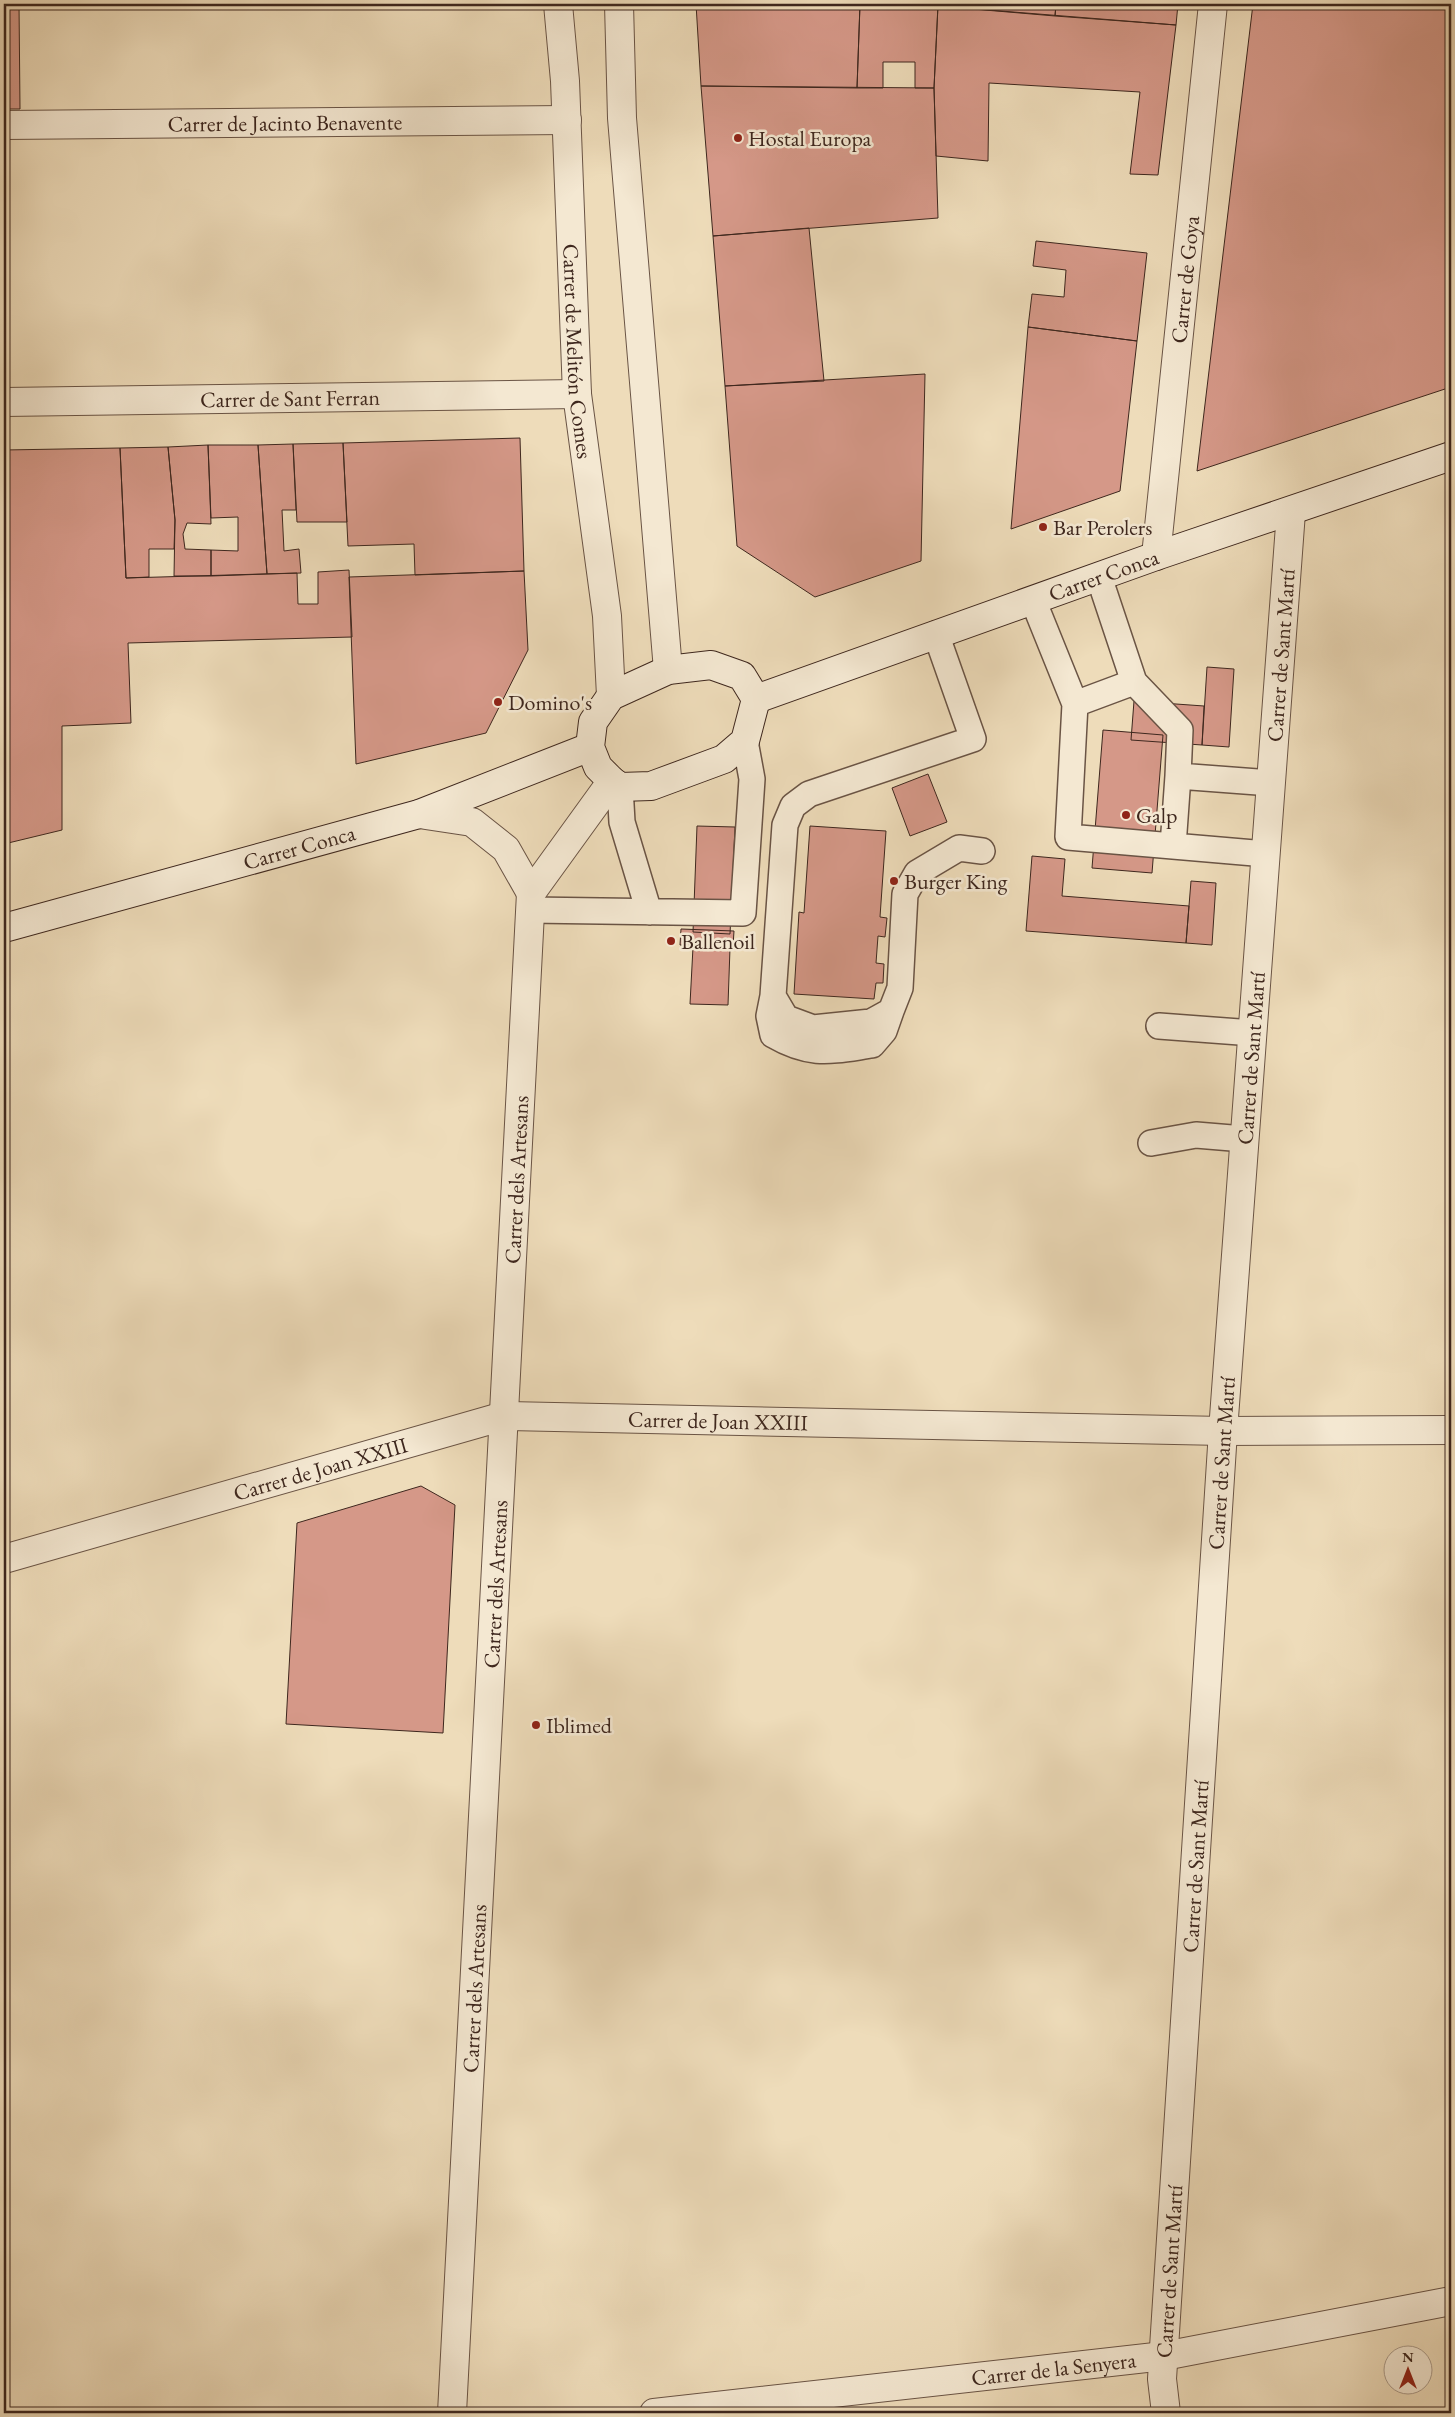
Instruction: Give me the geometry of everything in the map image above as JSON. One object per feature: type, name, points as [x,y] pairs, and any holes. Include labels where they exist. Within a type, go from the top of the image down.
[{"type":"street","name":"Carrer de Melitón Comes","points":[[558,4],[567,120],[577,394],[607,616],[611,696]]},
{"type":"street","points":[[619,4],[622,118],[668,670]]},
{"type":"street","name":"Carrer de Goya","points":[[1156,556],[1213,4]]},
{"type":"street","name":"Carrer de Jacinto Benavente","points":[[4,125],[567,120]]},
{"type":"street","name":"Carrer de Sant Ferran","points":[[4,402],[577,394]]},
{"type":"street","name":"Carrer Conca","points":[[756,699],[1156,556],[1291,512],[1451,456]]},
{"type":"street","name":"Carrer de Sant Martí","points":[[1166,2413],[1162,2380],[1223,1431],[1291,512]]},
{"type":"street","points":[[711,665],[742,676],[756,699],[745,741],[724,759],[651,786],[616,784],[598,767],[590,747],[593,722],[611,696],[668,670],[711,665]]},
{"type":"street","name":"Carrer Conca","points":[[4,928],[419,814],[590,747]]},
{"type":"street","points":[[419,814],[472,822],[506,849],[530,902],[616,784]]},
{"type":"street","name":"Carrer dels Artesans","points":[[452,2413],[530,902]]},
{"type":"street","name":"Carrer de Joan XXIII","points":[[4,1559],[504,1416],[1223,1431],[1451,1430]]},
{"type":"street","name":"Carrer de la Senyera","points":[[654,2413],[1164,2356],[1451,2301]]},
{"type":"lane","points":[[1099,577],[1134,682],[1180,730],[1173,846]]},
{"type":"lane","points":[[1033,600],[1076,704],[1068,837],[1266,854]]},
{"type":"lane","points":[[936,634],[973,739],[809,794],[794,806],[785,825],[773,996],[786,1018],[813,1028],[871,1022],[891,1011],[900,988],[905,894],[918,873],[959,848],[982,851]]},
{"type":"lane","points":[[1076,704],[1134,682]]},
{"type":"lane","points":[[530,902],[649,912],[743,913],[752,779],[745,741]]},
{"type":"lane","points":[[1178,776],[1271,783]]},
{"type":"lane","points":[[616,784],[622,822],[649,912]]},
{"type":"lane","points":[[1159,1026],[1253,1033]]},
{"type":"lane","points":[[1151,1143],[1196,1135],[1244,1139]]},
{"type":"building","points":[[4,4],[19,4],[20,109],[4,109]]},
{"type":"building","points":[[696,4],[860,4],[857,88],[701,86]]},
{"type":"building","points":[[860,4],[938,4],[934,88],[915,88],[915,62],[883,62],[883,88],[857,88]]},
{"type":"building","points":[[938,4],[1056,4],[1055,16],[938,6]]},
{"type":"building","points":[[1056,4],[1178,4],[1176,25],[1055,16]]},
{"type":"building","points":[[1253,4],[1451,4],[1451,387],[1197,471]]},
{"type":"building","points":[[938,6],[1176,25],[1158,175],[1130,174],[1140,92],[989,83],[988,161],[936,156],[934,88]]},
{"type":"building","points":[[701,86],[934,88],[938,218],[713,236]]},
{"type":"building","points":[[809,228],[824,381],[725,386],[713,236]]},
{"type":"building","points":[[1036,241],[1147,253],[1137,341],[1028,327],[1032,294],[1064,297],[1066,270],[1033,266]]},
{"type":"building","points":[[1028,327],[1137,341],[1120,491],[1011,529]]},
{"type":"building","points":[[925,374],[921,561],[815,597],[737,546],[725,386]]},
{"type":"building","points":[[520,438],[524,571],[415,575],[414,544],[348,546],[343,443]]},
{"type":"building","points":[[343,443],[347,522],[297,522],[293,444]]},
{"type":"building","points":[[293,444],[296,510],[282,510],[284,551],[299,549],[301,573],[267,574],[258,445]]},
{"type":"building","points":[[208,445],[258,445],[267,574],[211,576],[211,550],[238,551],[238,517],[211,518]]},
{"type":"building","points":[[208,445],[211,524],[187,523],[183,534],[185,549],[211,550],[211,576],[174,576],[175,520],[168,447]]},
{"type":"building","points":[[168,447],[175,520],[174,549],[149,549],[149,577],[126,578],[120,448]]},
{"type":"building","points":[[120,448],[126,578],[297,573],[298,604],[318,604],[318,572],[349,570],[352,637],[128,643],[131,723],[62,726],[62,830],[4,844],[4,450]]},
{"type":"building","points":[[524,571],[528,650],[486,733],[356,764],[349,577]]},
{"type":"building","points":[[1207,667],[1234,669],[1229,747],[1202,745]]},
{"type":"building","points":[[1134,701],[1204,706],[1202,745],[1131,740]]},
{"type":"building","points":[[1103,730],[1163,735],[1152,873],[1092,868]]},
{"type":"building","points":[[928,774],[947,822],[910,836],[892,788]]},
{"type":"building","points":[[697,826],[735,827],[730,934],[693,932]]},
{"type":"building","points":[[810,826],[886,831],[880,917],[887,918],[885,937],[878,936],[876,963],[884,964],[883,983],[876,983],[874,999],[794,994],[799,912],[804,913]]},
{"type":"building","points":[[1032,856],[1065,859],[1062,896],[1189,906],[1186,943],[1026,931]]},
{"type":"building","points":[[1191,881],[1216,883],[1212,945],[1186,943]]},
{"type":"building","points":[[681,929],[734,931],[733,946],[680,945]]},
{"type":"building","points":[[693,947],[730,948],[728,1005],[690,1004]]},
{"type":"building","points":[[421,1486],[455,1505],[443,1733],[286,1724],[297,1523]]},
{"type":"place","name":"Hostal Europa","points":[[738,138]]},
{"type":"place","name":"Bar Perolers","points":[[1043,527]]},
{"type":"place","name":"Domino's","points":[[498,702]]},
{"type":"place","name":"Galp","points":[[1126,815]]},
{"type":"place","name":"Burger King","points":[[894,881]]},
{"type":"place","name":"Ballenoil","points":[[671,941]]},
{"type":"place","name":"Iblimed","points":[[536,1725]]}]
